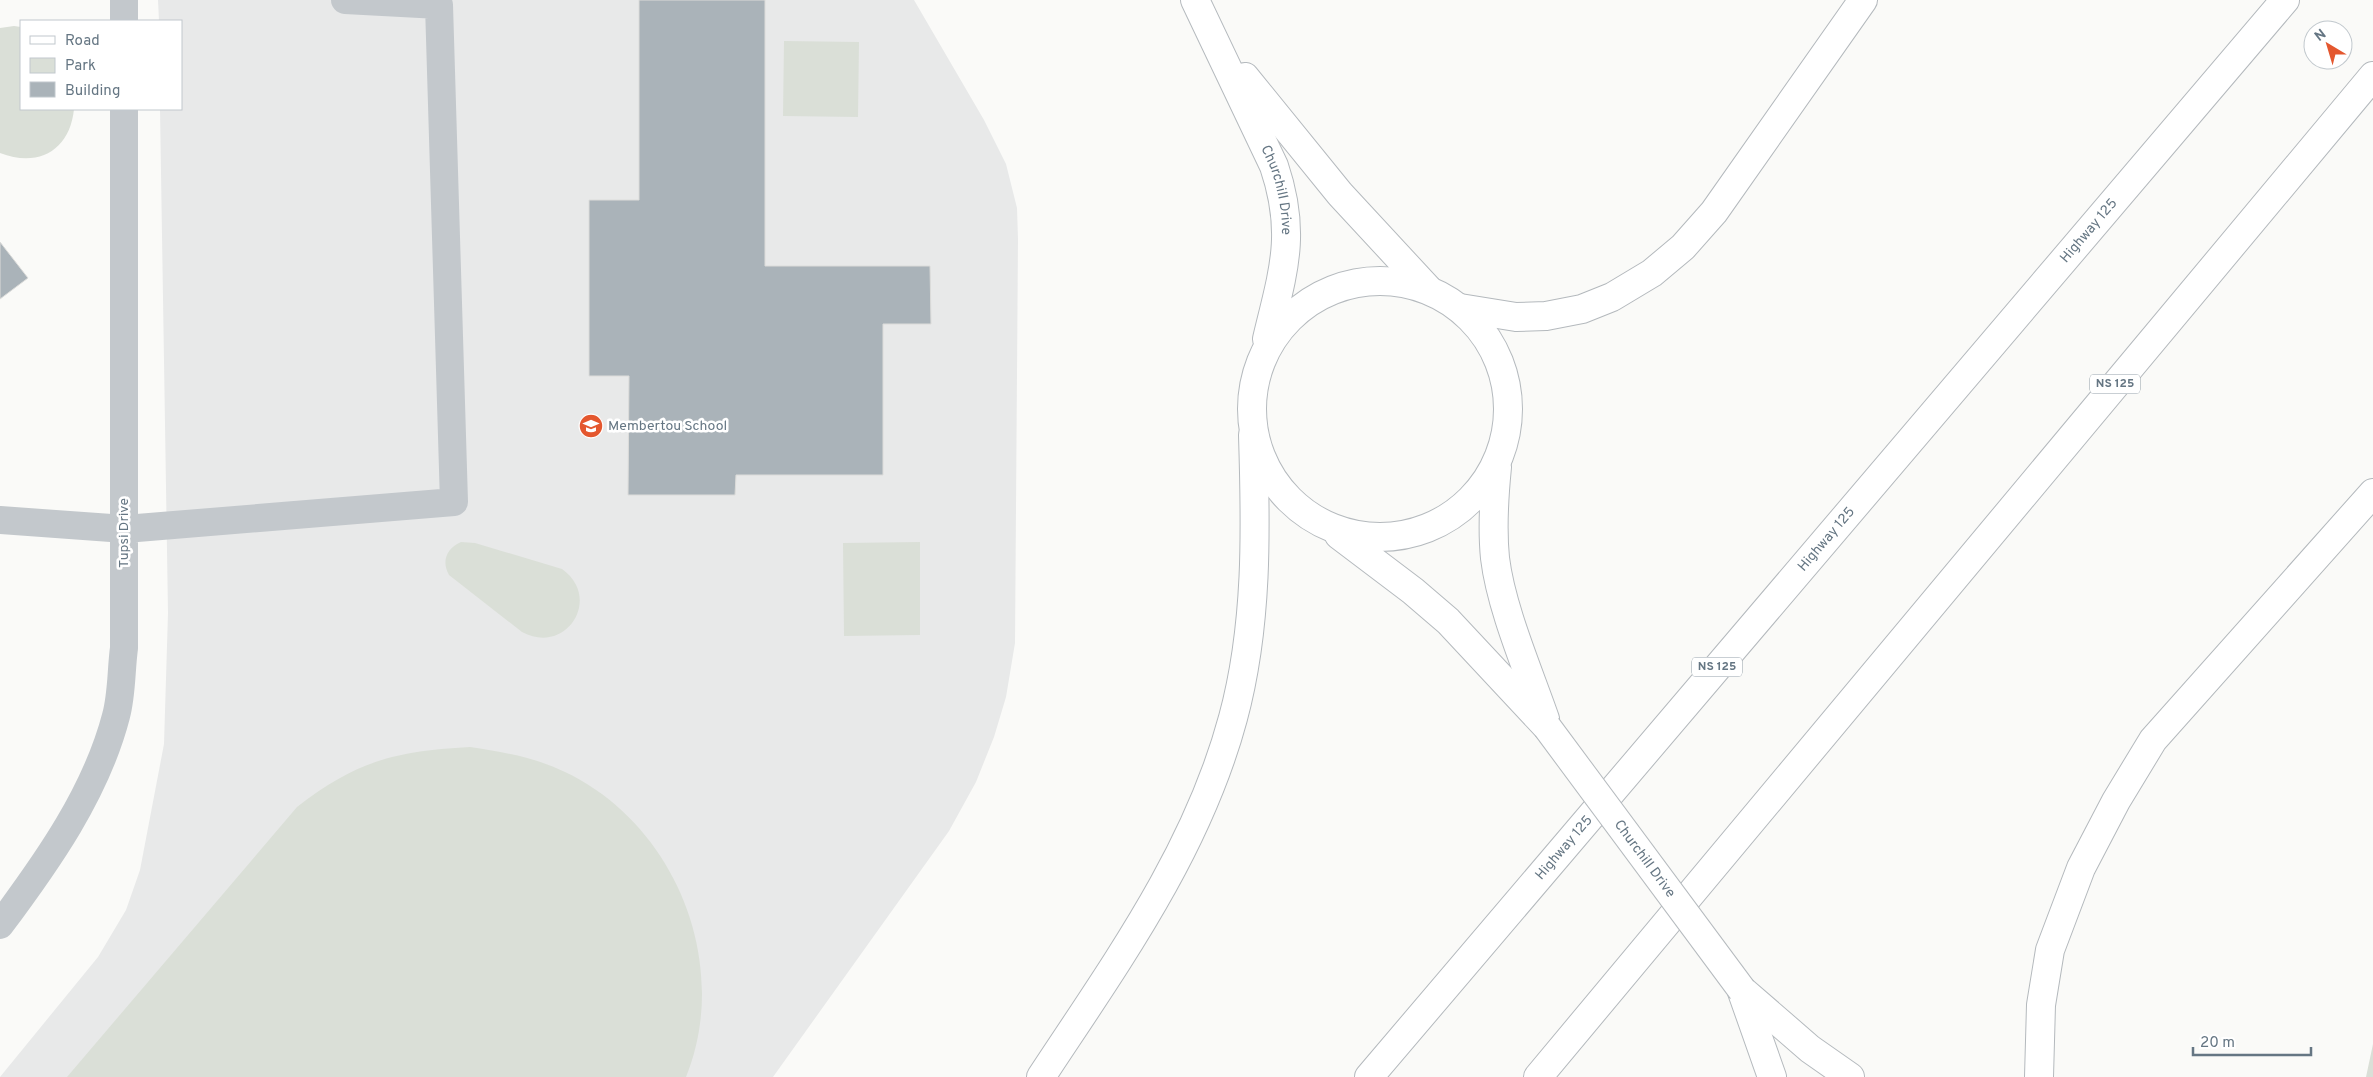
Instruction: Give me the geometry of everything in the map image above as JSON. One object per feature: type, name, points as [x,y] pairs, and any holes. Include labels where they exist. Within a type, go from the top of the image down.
[{"type":"main road","name":"Churchill Drive","points":[[1195,0],[1274,166],[1281,187],[1286,215],[1288,246],[1263,354]]},
{"type":"main road","points":[[1460,308],[1516,317],[1546,316],[1582,309],[1612,297],[1652,273],[1684,246],[1714,212],[1863,0]]},
{"type":"main road","name":"Highway 125","points":[[1369,1077],[2285,0]]},
{"type":"main road","name":"Churchill Drive","points":[[1212,33],[1302,149],[1340,194],[1428,289]]},
{"type":"main road","name":"NS 125","points":[[1538,1077],[2373,76]]},
{"type":"main road","points":[[1041,1077],[1156,900],[1188,841],[1216,773],[1233,717],[1243,674],[1248,633],[1256,528],[1251,394],[1263,354],[1286,320],[1301,307],[1327,292],[1354,283],[1391,280],[1428,289],[1460,308],[1485,334],[1501,364],[1508,397],[1507,430],[1497,462],[1480,490],[1447,518],[1408,535],[1368,537],[1328,527],[1294,506],[1268,474],[1253,435]]},
{"type":"main road","name":"Churchill Drive","points":[[1497,462],[1494,502],[1495,558],[1501,590],[1548,727]]},
{"type":"main road","points":[[2039,1077],[2041,1005],[2050,950],[2081,868],[2116,801],[2154,740],[2373,493]]},
{"type":"main road","name":"Churchill Drive","points":[[1328,527],[1413,591],[1448,621],[1548,727],[1742,990],[1810,1048],[1850,1077]]},
{"type":"main road","name":"Churchill Drive","points":[[1742,990],[1772,1077]]},
{"type":"street","points":[[124,0],[124,20]]},
{"type":"street","points":[[0,520],[125,529],[454,502],[439,5],[345,0]]},
{"type":"street","name":"Tupsi Drive","points":[[0,925],[24,893],[71,820],[99,766],[116,715],[124,648],[124,110]]},
{"type":"shaded area","name":"Membertou School","points":[[158,0],[914,0],[984,120],[1006,164],[1017,208],[1015,643],[1006,697],[994,737],[976,782],[949,831],[773,1077],[0,1077],[98,957],[126,910],[140,870],[164,744],[168,613],[160,110],[182,110],[182,20],[159,20]]},
{"type":"green space","points":[[20,27],[20,110],[74,110],[66,135],[59,145],[50,152],[39,156],[27,158],[14,157],[0,153],[0,28]]},
{"type":"green space","points":[[784,41],[859,42],[858,117],[783,116]]},
{"type":"green space","points":[[461,542],[475,543],[562,569],[574,581],[579,594],[579,608],[574,620],[565,630],[553,636],[538,637],[522,632],[449,575],[446,565],[447,556],[452,548]]},
{"type":"green space","points":[[920,542],[920,635],[844,636],[843,543]]},
{"type":"green space","points":[[470,747],[530,759],[565,772],[604,795],[637,826],[664,861],[684,901],[697,944],[702,989],[699,1033],[686,1077],[67,1077],[297,807],[318,791],[339,779],[378,761],[420,752]]},
{"type":"green space","points":[[2373,1044],[2373,1077],[2366,1077]]},
{"type":"building","points":[[639,0],[765,0],[765,266],[930,266],[931,324],[883,324],[883,475],[736,475],[735,495],[628,495],[629,376],[589,376],[589,200],[639,200]]},
{"type":"building","points":[[0,242],[28,278],[0,299]]},
{"type":"place","name":"Membertou School","points":[[591,426]]}]
